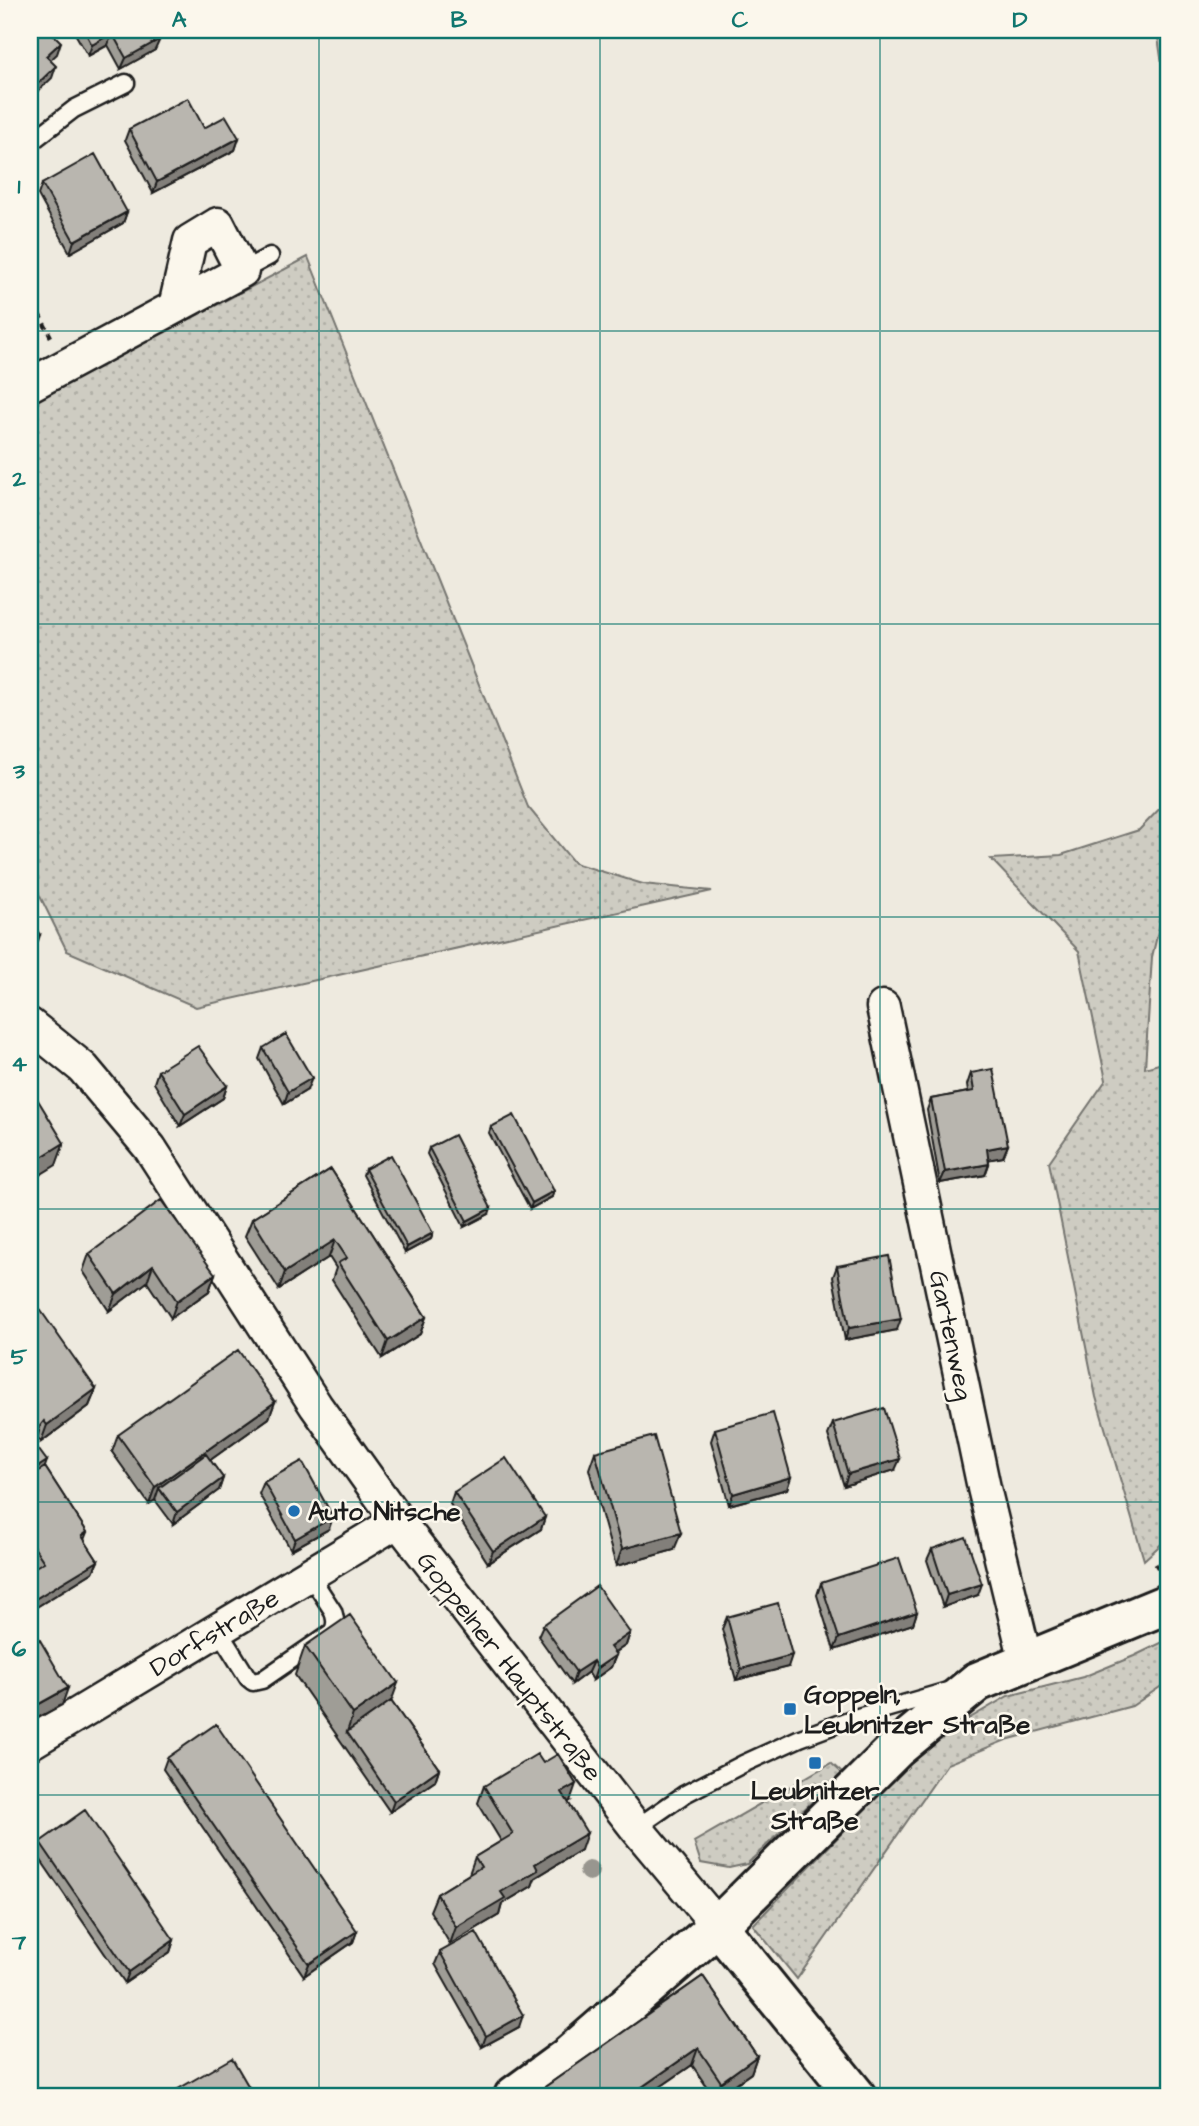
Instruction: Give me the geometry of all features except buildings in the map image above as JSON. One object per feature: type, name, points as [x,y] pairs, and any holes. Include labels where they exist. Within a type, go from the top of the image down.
[{"type":"street","points":[[30,385],[242,271],[218,225],[190,241],[175,307]]},
{"type":"street","name":"Gartenweg","points":[[883,1007],[984,1488],[1026,1661]]},
{"type":"street","name":"Goppelner Hauptstraße","points":[[30,1025],[83,1068],[150,1148],[316,1406],[398,1521],[636,1828],[856,2096]]},
{"type":"street","name":"Dorfstraße","points":[[30,1743],[398,1521]]},
{"type":"street","points":[[514,2096],[566,2059],[718,1926],[897,1748],[977,1682],[1169,1603]]},
{"type":"lane","points":[[30,143],[74,109],[127,83]]},
{"type":"lane","points":[[242,271],[270,256]]},
{"type":"lane","points":[[218,1630],[248,1678],[253,1682],[261,1680],[335,1628],[333,1611],[309,1574]]},
{"type":"lane","points":[[636,1828],[685,1794],[800,1738],[851,1719],[977,1682]]},
{"type":"path","points":[[30,297],[66,366]]},
{"type":"shaded area","points":[[1157,30],[1169,30],[1169,113]]},
{"type":"shaded area","points":[[308,257],[528,807],[574,863],[643,884],[712,891],[196,1007],[67,951],[30,876],[30,403]]},
{"type":"shaded area","points":[[1169,799],[1169,886],[1152,957],[1145,1068],[1169,1061],[1169,1537],[1144,1560],[1096,1397],[1049,1162],[1106,1080],[1079,951],[991,859],[1061,855],[1139,830]]},
{"type":"shaded area","points":[[1169,1639],[1169,1681],[1132,1706],[1006,1740],[947,1764],[797,1979],[753,1925],[901,1772],[953,1728],[1008,1696],[1083,1677]]},
{"type":"shaded area","points":[[831,1763],[842,1773],[747,1864],[729,1868],[701,1863],[694,1842]]},
{"type":"place","name":"Auto Nitsche","points":[[294,1511]]},
{"type":"place","name":"Goppeln, Leubnitzer Straße","points":[[790,1709]]},
{"type":"place","name":"Leubnitzer Straße","points":[[815,1763]]}]
